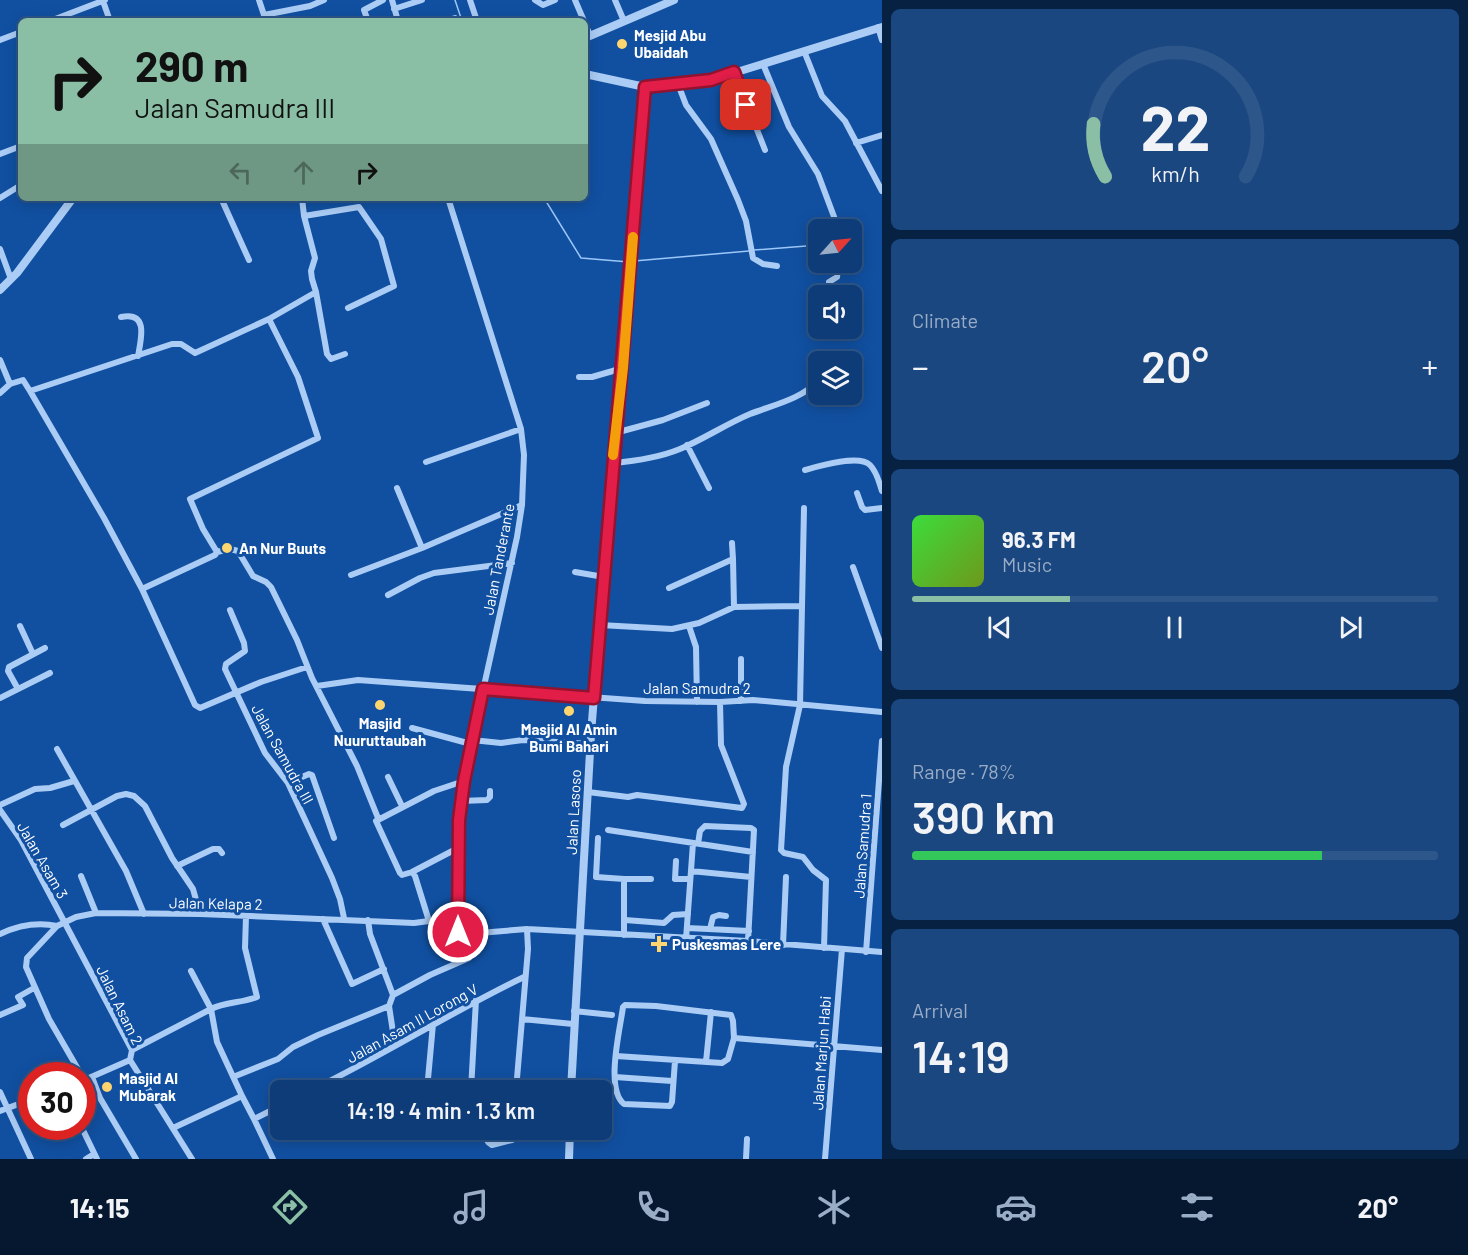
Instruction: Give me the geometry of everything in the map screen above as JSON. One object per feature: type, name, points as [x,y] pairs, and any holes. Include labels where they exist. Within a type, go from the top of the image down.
[{"type":"street","points":[[259,0],[265,18],[324,0]]},
{"type":"street","points":[[367,18],[364,10],[383,0]]},
{"type":"street","points":[[392,0],[397,18]]},
{"type":"street","points":[[394,9],[422,0]]},
{"type":"street","points":[[470,0],[476,18]]},
{"type":"street","points":[[535,0],[543,5],[555,0]]},
{"type":"street","points":[[574,0],[582,18]]},
{"type":"street","points":[[615,0],[624,21]]},
{"type":"street","points":[[588,37],[674,0]]},
{"type":"street","points":[[58,18],[100,1],[108,18]]},
{"type":"street","points":[[588,75],[645,87],[678,84],[711,80],[880,27],[882,40]]},
{"type":"street","points":[[0,40],[18,33]]},
{"type":"street","points":[[804,51],[822,96],[839,113],[882,191]]},
{"type":"street","points":[[763,64],[789,128],[818,174],[834,219]]},
{"type":"street","points":[[734,72],[765,150]]},
{"type":"street","points":[[678,84],[686,105],[711,139],[738,200],[746,221],[753,258],[763,264],[777,266]]},
{"type":"street","name":"Jalan Lasoso","points":[[571,1080],[590,744],[645,87]]},
{"type":"street","points":[[856,143],[882,135]]},
{"type":"street","points":[[0,154],[18,147]]},
{"type":"street","points":[[0,198],[18,187]]},
{"type":"street","points":[[0,290],[71,201]]},
{"type":"street","points":[[222,201],[249,260]]},
{"type":"street","points":[[302,201],[315,258],[311,271],[327,354],[331,359],[345,354]]},
{"type":"street","name":"Jalan Tanderante","points":[[449,201],[521,429],[524,455],[522,505],[512,564],[471,742],[461,801],[458,848],[458,932]]},
{"type":"street","points":[[304,216],[359,207],[381,239],[394,285],[348,308]]},
{"type":"street","points":[[0,249],[11,279]]},
{"type":"street","points":[[829,282],[837,277],[838,273]]},
{"type":"street","points":[[30,391],[177,343],[195,352],[269,319],[316,292]]},
{"type":"street","points":[[121,317],[130,315],[136,318],[140,325],[138,356]]},
{"type":"street","points":[[217,552],[203,529],[190,499],[318,438],[298,377],[269,319]]},
{"type":"street","points":[[0,360],[10,384]]},
{"type":"street","points":[[579,377],[592,377],[623,368]]},
{"type":"street","points":[[0,393],[10,384],[23,380],[30,391],[104,518],[142,589],[195,705],[200,708],[206,707],[236,692],[307,667]]},
{"type":"street","points":[[613,463],[646,459],[687,446],[743,417],[808,390]]},
{"type":"street","points":[[615,433],[663,420],[707,403]]},
{"type":"street","points":[[426,462],[521,429]]},
{"type":"street","points":[[687,446],[709,488]]},
{"type":"street","points":[[805,470],[823,465],[862,460],[870,465],[878,478],[882,491]]},
{"type":"street","points":[[397,488],[422,548]]},
{"type":"street","points":[[857,493],[865,510],[882,508]]},
{"type":"street","points":[[351,574],[422,548],[522,505]]},
{"type":"street","points":[[804,508],[800,705],[786,767],[781,850],[784,853],[803,857],[813,870],[826,880],[824,948]]},
{"type":"street","points":[[732,543],[734,607]]},
{"type":"street","points":[[142,589],[204,561],[217,552],[238,550],[253,576],[268,584],[297,640],[307,667],[356,762],[378,818],[376,823],[400,873],[402,875],[412,872],[458,848]]},
{"type":"street","points":[[669,588],[733,559]]},
{"type":"street","points":[[388,595],[434,573],[512,564]]},
{"type":"street","points":[[853,567],[882,648]]},
{"type":"street","points":[[575,572],[604,577]]},
{"type":"street","points":[[600,625],[672,629],[689,626],[734,607],[802,606]]},
{"type":"street","name":"Jalan Samudra III","points":[[230,610],[245,646],[243,653],[226,664],[225,669],[265,753],[288,783],[332,878],[344,918]]},
{"type":"street","points":[[20,626],[33,654]]},
{"type":"street","points":[[689,626],[696,646],[697,702]]},
{"type":"street","points":[[18,689],[8,669],[45,648]]},
{"type":"street","points":[[741,659],[741,702]]},
{"type":"street","points":[[0,698],[50,673]]},
{"type":"street","points":[[317,686],[358,680],[594,698]]},
{"type":"street","name":"Jalan Samudra 2","points":[[594,698],[697,702],[753,700],[882,712]]},
{"type":"street","points":[[588,792],[628,797],[637,795],[739,809],[743,807],[721,743],[720,702]]},
{"type":"street","points":[[412,728],[471,742],[501,744],[523,740],[590,744]]},
{"type":"street","name":"Jalan Samudra 1","points":[[866,952],[882,741]]},
{"type":"street","points":[[57,749],[126,871],[144,914]]},
{"type":"street","points":[[288,783],[309,774],[312,775],[334,838]]},
{"type":"street","points":[[388,777],[402,806]]},
{"type":"street","points":[[0,805],[35,789],[50,788],[74,781]]},
{"type":"street","points":[[378,818],[434,791],[464,781]]},
{"type":"street","points":[[461,801],[487,800],[490,797],[490,791]]},
{"type":"street","points":[[63,825],[121,795],[137,798],[145,806],[177,867],[193,889],[200,914]]},
{"type":"street","name":"Jalan Asam 3","points":[[1,815],[21,840],[64,922]]},
{"type":"street","points":[[686,939],[691,871],[700,831],[705,826],[751,828],[754,831],[748,941]]},
{"type":"street","points":[[608,830],[753,852]]},
{"type":"street","points":[[598,838],[596,877],[651,879]]},
{"type":"street","points":[[177,867],[213,849],[219,849],[222,852]]},
{"type":"street","points":[[676,861],[675,879],[690,879]]},
{"type":"street","points":[[691,871],[751,877]]},
{"type":"street","points":[[412,872],[418,883],[429,921]]},
{"type":"street","points":[[81,876],[96,913]]},
{"type":"street","points":[[783,945],[786,878]]},
{"type":"street","points":[[624,879],[624,935]]},
{"type":"street","name":"Jalan Kelapa 2","points":[[57,926],[96,913],[344,918],[429,921],[458,932],[479,933],[527,929],[748,941],[882,952]]},
{"type":"street","points":[[625,920],[664,923],[673,915],[688,914]]},
{"type":"street","points":[[132,1050],[220,1005],[257,997],[245,948],[246,916]]},
{"type":"street","points":[[711,929],[713,917],[726,916]]},
{"type":"street","points":[[322,919],[352,984],[384,969]]},
{"type":"street","points":[[368,920],[370,934],[393,995],[389,1006],[396,1046]]},
{"type":"street","name":"Jalan Asam 2","points":[[64,922],[132,1050],[130,1060],[192,1159]]},
{"type":"street","points":[[0,934],[11,929],[33,925],[57,926]]},
{"type":"street","points":[[57,926],[25,963],[49,1019],[73,1062]]},
{"type":"street","points":[[687,928],[749,931]]},
{"type":"street","points":[[517,1080],[528,949],[527,929]]},
{"type":"street","points":[[393,995],[430,975],[467,961],[469,951],[458,932]]},
{"type":"street","name":"Jalan Marjun Habi","points":[[825,1159],[842,949]]},
{"type":"street","points":[[191,971],[211,1009],[217,1042],[273,1159]]},
{"type":"street","name":"Jalan Asam II Lorong V","points":[[331,1080],[476,1000],[524,977]]},
{"type":"street","points":[[0,1015],[23,1005],[18,996],[34,988]]},
{"type":"street","points":[[472,1080],[476,1000]]},
{"type":"street","points":[[616,1056],[726,1062],[734,1038],[734,1021],[730,1016],[711,1012],[640,1005],[623,1007],[616,1056],[615,1077],[618,1097],[624,1104],[667,1107],[672,1102],[675,1061]]},
{"type":"street","points":[[233,1077],[278,1059],[293,1047],[318,1035],[389,1006]]},
{"type":"street","points":[[574,1011],[612,1015]]},
{"type":"street","points":[[706,1062],[711,1012]]},
{"type":"street","points":[[522,1019],[573,1024]]},
{"type":"street","points":[[428,1080],[433,1024]]},
{"type":"street","points":[[734,1038],[882,1050]]},
{"type":"street","points":[[96,1075],[130,1060]]},
{"type":"street","points":[[615,1077],[672,1081]]},
{"type":"street","points":[[96,1088],[136,1159]]},
{"type":"street","points":[[0,1092],[31,1159]]},
{"type":"street","points":[[173,1128],[242,1095]]},
{"type":"street","points":[[0,1111],[18,1104]]},
{"type":"street","points":[[254,1119],[270,1111]]},
{"type":"street","points":[[746,1159],[747,1139]]},
{"type":"street","points":[[86,1159],[96,1156],[88,1140]]},
{"type":"street","points":[[487,1140],[492,1145],[512,1140]]},
{"type":"street","points":[[569,1159],[570,1140]]},
{"type":"waterway","points":[[455,0],[461,18]]},
{"type":"waterway","points":[[546,201],[581,258],[629,262]]},
{"type":"waterway","points":[[754,250],[808,246]]},
{"type":"waterway","points":[[634,261],[749,251]]},
{"type":"slow traffic","points":[[613,455],[623,368],[633,237]]},
{"type":"place","name":"Mesjid Abu Ubaidah","points":[[622,44]]},
{"type":"place","name":"An Nur Buuts","points":[[227,548]]},
{"type":"place","name":"Masjid Nuuruttaubah","points":[[380,705]]},
{"type":"place","name":"Masjid Al Amin Bumi Bahari","points":[[569,711]]},
{"type":"place","name":"Puskesmas Lere","points":[[659,944]]},
{"type":"place","name":"Masjid Al Mubarak","points":[[107,1087]]},
{"type":"route","points":[[458,932],[459,820],[464,781],[483,689],[594,698],[645,87],[711,80],[734,72],[746,105]]}]
